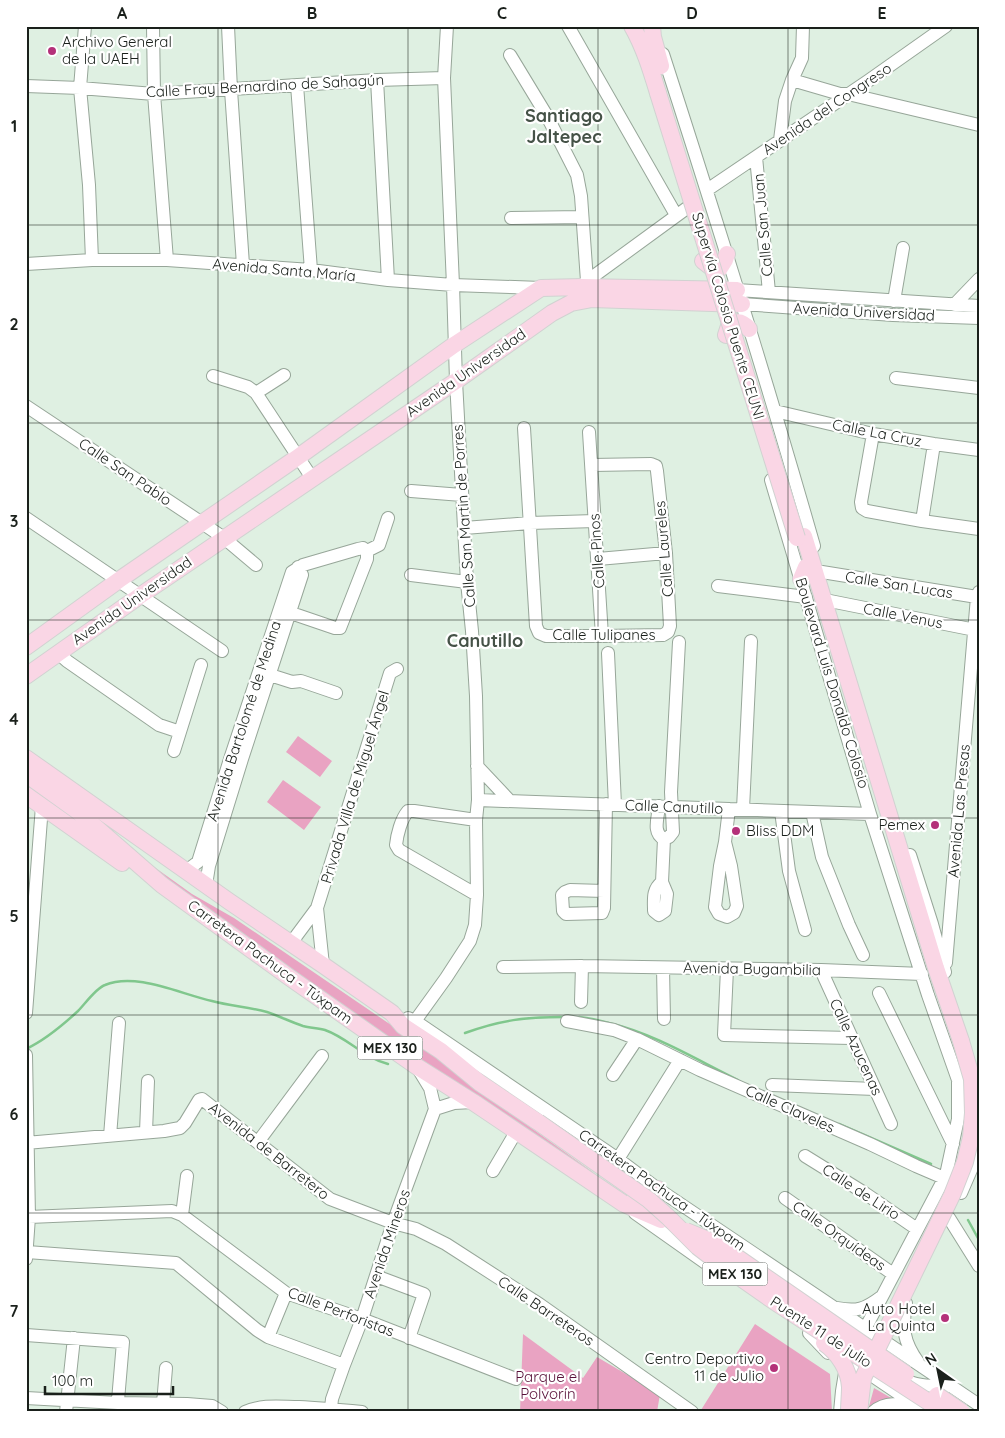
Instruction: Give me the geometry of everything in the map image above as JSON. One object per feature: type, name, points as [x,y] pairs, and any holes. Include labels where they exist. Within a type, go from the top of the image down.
[{"type":"main road","points":[[632,26],[663,91]]},
{"type":"main road","points":[[653,26],[652,37],[663,91]]},
{"type":"main road","name":"Supervía Colosio Puente CEUNI","points":[[663,91],[957,1042]]},
{"type":"main road","points":[[703,261],[712,268],[720,268],[726,260],[727,254]]},
{"type":"main road","name":"Avenida Universidad","points":[[30,640],[298,457],[454,345],[541,288],[584,284],[739,297]]},
{"type":"main road","name":"Avenida Universidad","points":[[26,676],[140,595],[456,381],[552,313],[571,303],[592,299],[714,296]]},
{"type":"main road","points":[[726,334],[729,326],[737,322],[742,323],[749,329]]},
{"type":"main road","points":[[266,479],[280,500]]},
{"type":"main road","name":"Carretera Pachuca - Túxpam","points":[[26,758],[230,902],[392,1013],[403,1026],[441,1051],[480,1083],[538,1122]]},
{"type":"main road","name":"Carretera Pachuca - Túxpam","points":[[26,774],[76,810],[162,885],[297,983],[416,1066],[473,1102],[624,1204],[661,1220]]},
{"type":"main road","points":[[26,786],[60,810],[137,849],[191,886],[230,902]]},
{"type":"main road","points":[[26,795],[140,876],[162,885]]},
{"type":"main road","points":[[850,1412],[854,1373],[944,1192],[957,1160],[963,1136],[965,1112],[964,1080],[957,1042]]},
{"type":"main road","points":[[859,1412],[863,1378],[948,1204],[965,1162],[971,1137],[973,1113],[972,1079],[957,1042]]},
{"type":"main road","name":"Puente 11 de julio","points":[[538,1122],[649,1200],[698,1247],[766,1300],[944,1412]]},
{"type":"main road","points":[[557,1158],[596,1175],[644,1200],[650,1199],[658,1189]]},
{"type":"main road","name":"Puente 11 de julio","points":[[661,1220],[708,1240],[738,1258],[962,1412]]},
{"type":"main road","points":[[766,1300],[830,1347],[842,1361],[850,1386],[850,1412]]},
{"type":"street","points":[[85,26],[80,88],[89,185],[92,260]]},
{"type":"street","points":[[153,26],[154,94],[167,260]]},
{"type":"street","points":[[228,26],[244,265]]},
{"type":"street","points":[[568,26],[682,212],[584,284]]},
{"type":"street","name":"Boulevard Luis Donaldo Colosio","points":[[632,26],[682,212],[703,261],[726,334],[810,571],[830,601],[932,924],[945,972],[979,1074]]},
{"type":"street","name":"Boulevard Luis Donaldo Colosio","points":[[653,26],[707,190],[775,411],[810,571],[806,597],[870,814],[958,1080],[958,1119],[944,1178],[852,1354]]},
{"type":"street","points":[[780,140],[786,101],[792,80],[802,58],[803,26]]},
{"type":"street","name":"Avenida del Congreso","points":[[707,190],[946,26]]},
{"type":"street","name":"Calle San Martin de Porres","points":[[415,1021],[470,941],[475,924],[478,895],[475,687],[467,582],[454,345],[444,78],[449,29]]},
{"type":"street","points":[[510,55],[547,116],[577,174],[581,196],[584,284]]},
{"type":"street","name":"Calle Fray Bernardino de Sahagún","points":[[26,86],[154,94],[377,80],[444,78]]},
{"type":"street","points":[[377,80],[388,280]]},
{"type":"street","points":[[792,80],[840,94],[848,94],[979,125]]},
{"type":"street","points":[[297,85],[311,270]]},
{"type":"street","name":"Calle San Juan","points":[[756,157],[769,292]]},
{"type":"street","points":[[511,218],[582,217]]},
{"type":"street","points":[[894,301],[903,248]]},
{"type":"street","name":"Avenida Santa María","points":[[26,264],[92,260],[167,260],[311,270],[388,280],[453,285],[541,288]]},
{"type":"street","points":[[954,306],[979,280]]},
{"type":"street","name":"Avenida Universidad","points":[[739,297],[769,292],[954,306],[979,306]]},
{"type":"street","name":"Avenida Universidad","points":[[739,297],[893,315],[979,318]]},
{"type":"street","points":[[256,393],[284,375]]},
{"type":"street","points":[[213,376],[248,387],[256,393],[312,478]]},
{"type":"street","points":[[896,378],[979,388]]},
{"type":"street","name":"Calle San Pablo","points":[[26,406],[224,538],[256,566]]},
{"type":"street","name":"Calle La Cruz","points":[[775,411],[873,434],[979,450]]},
{"type":"street","points":[[524,428],[530,523]]},
{"type":"street","name":"Calle Pinos","points":[[589,432],[602,636]]},
{"type":"street","points":[[873,434],[861,502],[862,508],[867,511],[922,521],[979,529]]},
{"type":"street","points":[[922,521],[934,444]]},
{"type":"street","name":"Calle Laureles","points":[[592,465],[651,464],[656,466],[666,553],[670,626],[668,632]]},
{"type":"street","points":[[411,491],[462,495]]},
{"type":"street","points":[[26,518],[222,651]]},
{"type":"street","points":[[298,568],[303,564],[358,549],[363,548],[367,551],[379,545],[388,518]]},
{"type":"street","points":[[464,528],[595,521]]},
{"type":"street","name":"Calle Tulipanes","points":[[530,523],[536,626],[539,633],[546,636],[602,636],[663,635],[668,632]]},
{"type":"street","name":"Avenida Bartolomé de Medina","points":[[291,613],[340,628],[367,559],[367,551]]},
{"type":"street","points":[[598,559],[666,553]]},
{"type":"street","name":"Avenida Bartolomé de Medina","points":[[186,871],[198,862],[236,758],[270,674],[302,575],[298,568],[292,572],[236,758],[208,869],[206,885]]},
{"type":"street","name":"Calle San Lucas","points":[[810,571],[978,595]]},
{"type":"street","points":[[411,575],[467,582]]},
{"type":"street","points":[[718,586],[806,597]]},
{"type":"street","name":"Avenida Las Presas","points":[[945,972],[978,595]]},
{"type":"street","name":"Calle Venus","points":[[830,601],[975,630]]},
{"type":"street","points":[[662,882],[664,839],[658,836],[656,830],[671,792],[679,642]]},
{"type":"street","points":[[743,809],[751,642]]},
{"type":"street","points":[[58,653],[159,726],[180,732]]},
{"type":"street","points":[[604,891],[611,804],[608,653]]},
{"type":"street","points":[[174,751],[201,665]]},
{"type":"street","name":"Privada Villa de Miguel Ángel","points":[[291,943],[317,908],[390,674],[397,669]]},
{"type":"street","points":[[270,674],[292,682],[301,681],[336,693]]},
{"type":"street","points":[[477,766],[510,801]]},
{"type":"street","name":"Calle Canutillo","points":[[478,800],[870,814]]},
{"type":"street","points":[[26,1013],[42,806]]},
{"type":"street","points":[[726,842],[737,906],[731,916],[727,917],[719,914],[715,907],[716,892],[726,842],[729,809]]},
{"type":"street","points":[[476,820],[414,810],[408,811],[404,815],[396,845],[400,850],[478,895]]},
{"type":"street","points":[[781,811],[788,871],[805,930]]},
{"type":"street","points":[[812,812],[822,857],[849,925],[864,955]]},
{"type":"street","points":[[716,892],[735,893]]},
{"type":"street","name":"Privada Villa de Miguel Ángel","points":[[317,908],[323,964]]},
{"type":"street","points":[[304,926],[320,936]]},
{"type":"street","points":[[581,1002],[582,966]]},
{"type":"street","name":"Avenida Bugambilia","points":[[503,967],[582,966],[821,970],[922,974]]},
{"type":"street","points":[[663,968],[664,1018]]},
{"type":"street","points":[[727,969],[724,1035],[852,1038]]},
{"type":"street","name":"Calle Azucenas","points":[[821,970],[891,1124]]},
{"type":"street","points":[[879,993],[953,1144]]},
{"type":"street","name":"Carretera Pachuca - Túxpam","points":[[392,1013],[415,1021],[618,1159],[658,1189],[979,1405]]},
{"type":"street","name":"Calle Claveles","points":[[567,1021],[614,1030],[637,1038],[700,1070],[944,1178]]},
{"type":"street","points":[[110,1136],[119,1022]]},
{"type":"street","points":[[613,1075],[637,1038]]},
{"type":"street","points":[[258,1142],[322,1056]]},
{"type":"street","points":[[618,1159],[680,1060]]},
{"type":"street","points":[[26,1259],[28,1225],[27,1061]]},
{"type":"street","points":[[416,1066],[430,1088],[435,1109],[454,1103],[473,1102]]},
{"type":"street","points":[[27,1143],[146,1132],[148,1081]]},
{"type":"street","points":[[772,1085],[875,1089]]},
{"type":"street","name":"Avenida de Barretero","points":[[146,1132],[180,1128],[199,1100],[202,1099],[330,1199],[393,1223]]},
{"type":"street","name":"Avenida Mineros","points":[[331,1408],[332,1399],[362,1319],[393,1223],[435,1109]]},
{"type":"street","points":[[937,1110],[958,1110]]},
{"type":"street","points":[[493,1171],[516,1132]]},
{"type":"street","points":[[865,1412],[873,1377],[879,1362],[974,1164],[979,1133]]},
{"type":"street","name":"Calle de Lirio","points":[[805,1156],[863,1192],[917,1229]]},
{"type":"street","points":[[28,1225],[172,1211],[182,1215],[187,1176]]},
{"type":"street","name":"Calle Orquídeas","points":[[785,1198],[893,1274]]},
{"type":"street","name":"Carretera Pachuca - Túxpam","points":[[624,1204],[648,1223],[766,1300],[809,1333],[852,1354],[873,1377],[923,1410]]},
{"type":"street","name":"Calle Perforistas","points":[[182,1215],[286,1293],[362,1319],[516,1379]]},
{"type":"street","points":[[949,1218],[979,1266]]},
{"type":"street","name":"Calle Barreteros","points":[[393,1223],[416,1229],[446,1244],[539,1304],[692,1412]]},
{"type":"street","points":[[908,1246],[917,1254],[930,1255]]},
{"type":"street","points":[[27,1252],[176,1264],[268,1337],[344,1365]]},
{"type":"street","points":[[376,1276],[424,1294],[409,1338]]},
{"type":"street","points":[[268,1337],[286,1293]]},
{"type":"street","points":[[833,1307],[859,1310],[867,1307],[884,1294]]},
{"type":"street","points":[[766,1300],[792,1303],[855,1358],[863,1357],[879,1362],[907,1381],[933,1386],[950,1386]]},
{"type":"street","points":[[906,1303],[904,1318],[905,1336],[912,1354],[921,1366]]},
{"type":"street","points":[[809,1333],[831,1356],[840,1376],[842,1391]]},
{"type":"street","points":[[26,1335],[123,1342],[117,1407]]},
{"type":"street","points":[[66,1406],[74,1338]]},
{"type":"street","points":[[852,1354],[864,1350],[875,1350],[887,1344]]},
{"type":"street","points":[[840,1412],[842,1391],[852,1354]]},
{"type":"street","points":[[163,1404],[166,1368]]},
{"type":"street","points":[[26,1398],[66,1406],[117,1407],[163,1404],[187,1408],[212,1406],[222,1412]]},
{"type":"street","points":[[873,1412],[882,1406],[892,1404],[923,1410]]},
{"type":"street","points":[[245,1412],[254,1408],[272,1406],[331,1408],[362,1412]]},
{"type":"green space","points":[[298,736],[332,761],[320,777],[286,752]]},
{"type":"green space","points":[[283,780],[321,807],[304,830],[267,802]]},
{"type":"green space","points":[[133,854],[136,854],[192,894],[234,918],[444,1061],[480,1091],[594,1173],[570,1162],[380,1035]]},
{"type":"green space","name":"Centro Deportivo 11 de Julio","points":[[755,1324],[830,1374],[832,1412],[703,1412],[701,1410]]},
{"type":"green space","name":"Parque el Polvorín","points":[[523,1334],[583,1378],[597,1357],[660,1394],[657,1412],[520,1412]]},
{"type":"green space","points":[[874,1388],[893,1399],[868,1410]]},
{"type":"waterway","points":[[26,1049],[46,1037],[66,1021],[94,993],[105,985],[130,981],[158,986],[219,1003],[267,1012],[303,1026],[325,1030],[371,1057],[388,1064]]},
{"type":"waterway","points":[[465,1033],[513,1020],[563,1017]]},
{"type":"waterway","points":[[579,1017],[602,1021],[643,1034],[738,1080]]},
{"type":"waterway","points":[[839,1124],[931,1164]]},
{"type":"waterway","points":[[968,1220],[979,1240]]},
{"type":"place","name":"Archivo General de la UAEH","points":[[52,51]]},
{"type":"place","name":"Pemex","points":[[935,825]]},
{"type":"place","name":"Bliss DDM","points":[[736,831]]},
{"type":"place","name":"Auto Hotel La Quinta","points":[[945,1318]]},
{"type":"place","name":"Centro Deportivo 11 de Julio","points":[[774,1368]]},
{"type":"district","name":"Santiago Jaltepec","points":[[564,126]]},
{"type":"district","name":"Canutillo","points":[[485,641]]}]
